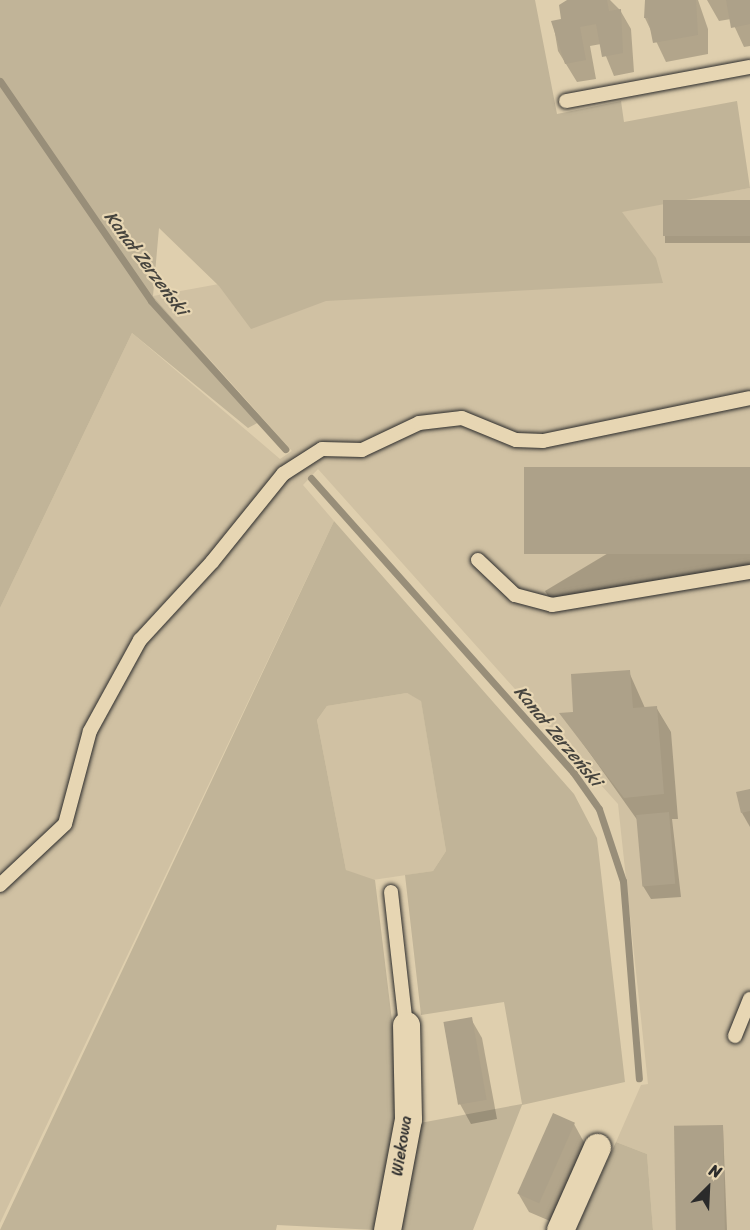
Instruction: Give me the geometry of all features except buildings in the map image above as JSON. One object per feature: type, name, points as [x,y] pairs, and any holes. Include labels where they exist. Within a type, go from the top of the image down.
[{"type":"street","name":"Wiekowa","points":[[387,1230],[408,1119],[406,1025]]},
{"type":"street","points":[[560,1230],[597,1148]]},
{"type":"lane","points":[[566,101],[750,67]]},
{"type":"lane","points":[[0,885],[64,824],[90,730],[140,640],[212,562],[282,474],[322,449],[362,450],[419,423],[462,418],[516,440],[543,441],[750,399]]},
{"type":"lane","points":[[478,560],[515,595],[552,605],[750,572]]},
{"type":"lane","points":[[392,892],[406,1025]]},
{"type":"lane","points":[[735,1036],[750,999]]},
{"type":"shaded area","points":[[0,0],[535,0],[557,114],[621,101],[624,122],[737,101],[750,188],[622,212],[656,258],[663,283],[326,301],[251,329],[219,286],[159,228],[153,296],[263,420],[248,428],[132,333],[0,608]]},
{"type":"shaded area","points":[[750,188],[750,1230],[653,1230],[647,1154],[616,1142],[641,1085],[648,1084],[618,804],[318,469],[303,485],[334,521],[0,1223],[0,608],[132,333],[280,459],[292,451],[153,296]]},
{"type":"shaded area","points":[[334,521],[574,794],[597,838],[625,1082],[522,1105],[473,1230],[401,1230],[420,1123],[522,1104],[504,1002],[421,1015],[405,875],[433,871],[446,851],[421,701],[407,693],[327,706],[317,720],[346,870],[375,880],[394,1037],[397,1123],[375,1230],[277,1225],[276,1230],[0,1230]]},
{"type":"shaded area","points":[[407,693],[421,700],[446,851],[433,871],[366,881],[346,870],[317,720],[327,706]]},
{"type":"shaded area","points":[[616,1142],[647,1154],[653,1230],[576,1230]]},
{"type":"waterway","name":"Kanał Zerzeński","points":[[0,81],[151,301],[285,449]]},
{"type":"waterway","name":"Kanał Zerzeński","points":[[311,478],[573,772],[599,809],[623,881],[639,1078]]}]
